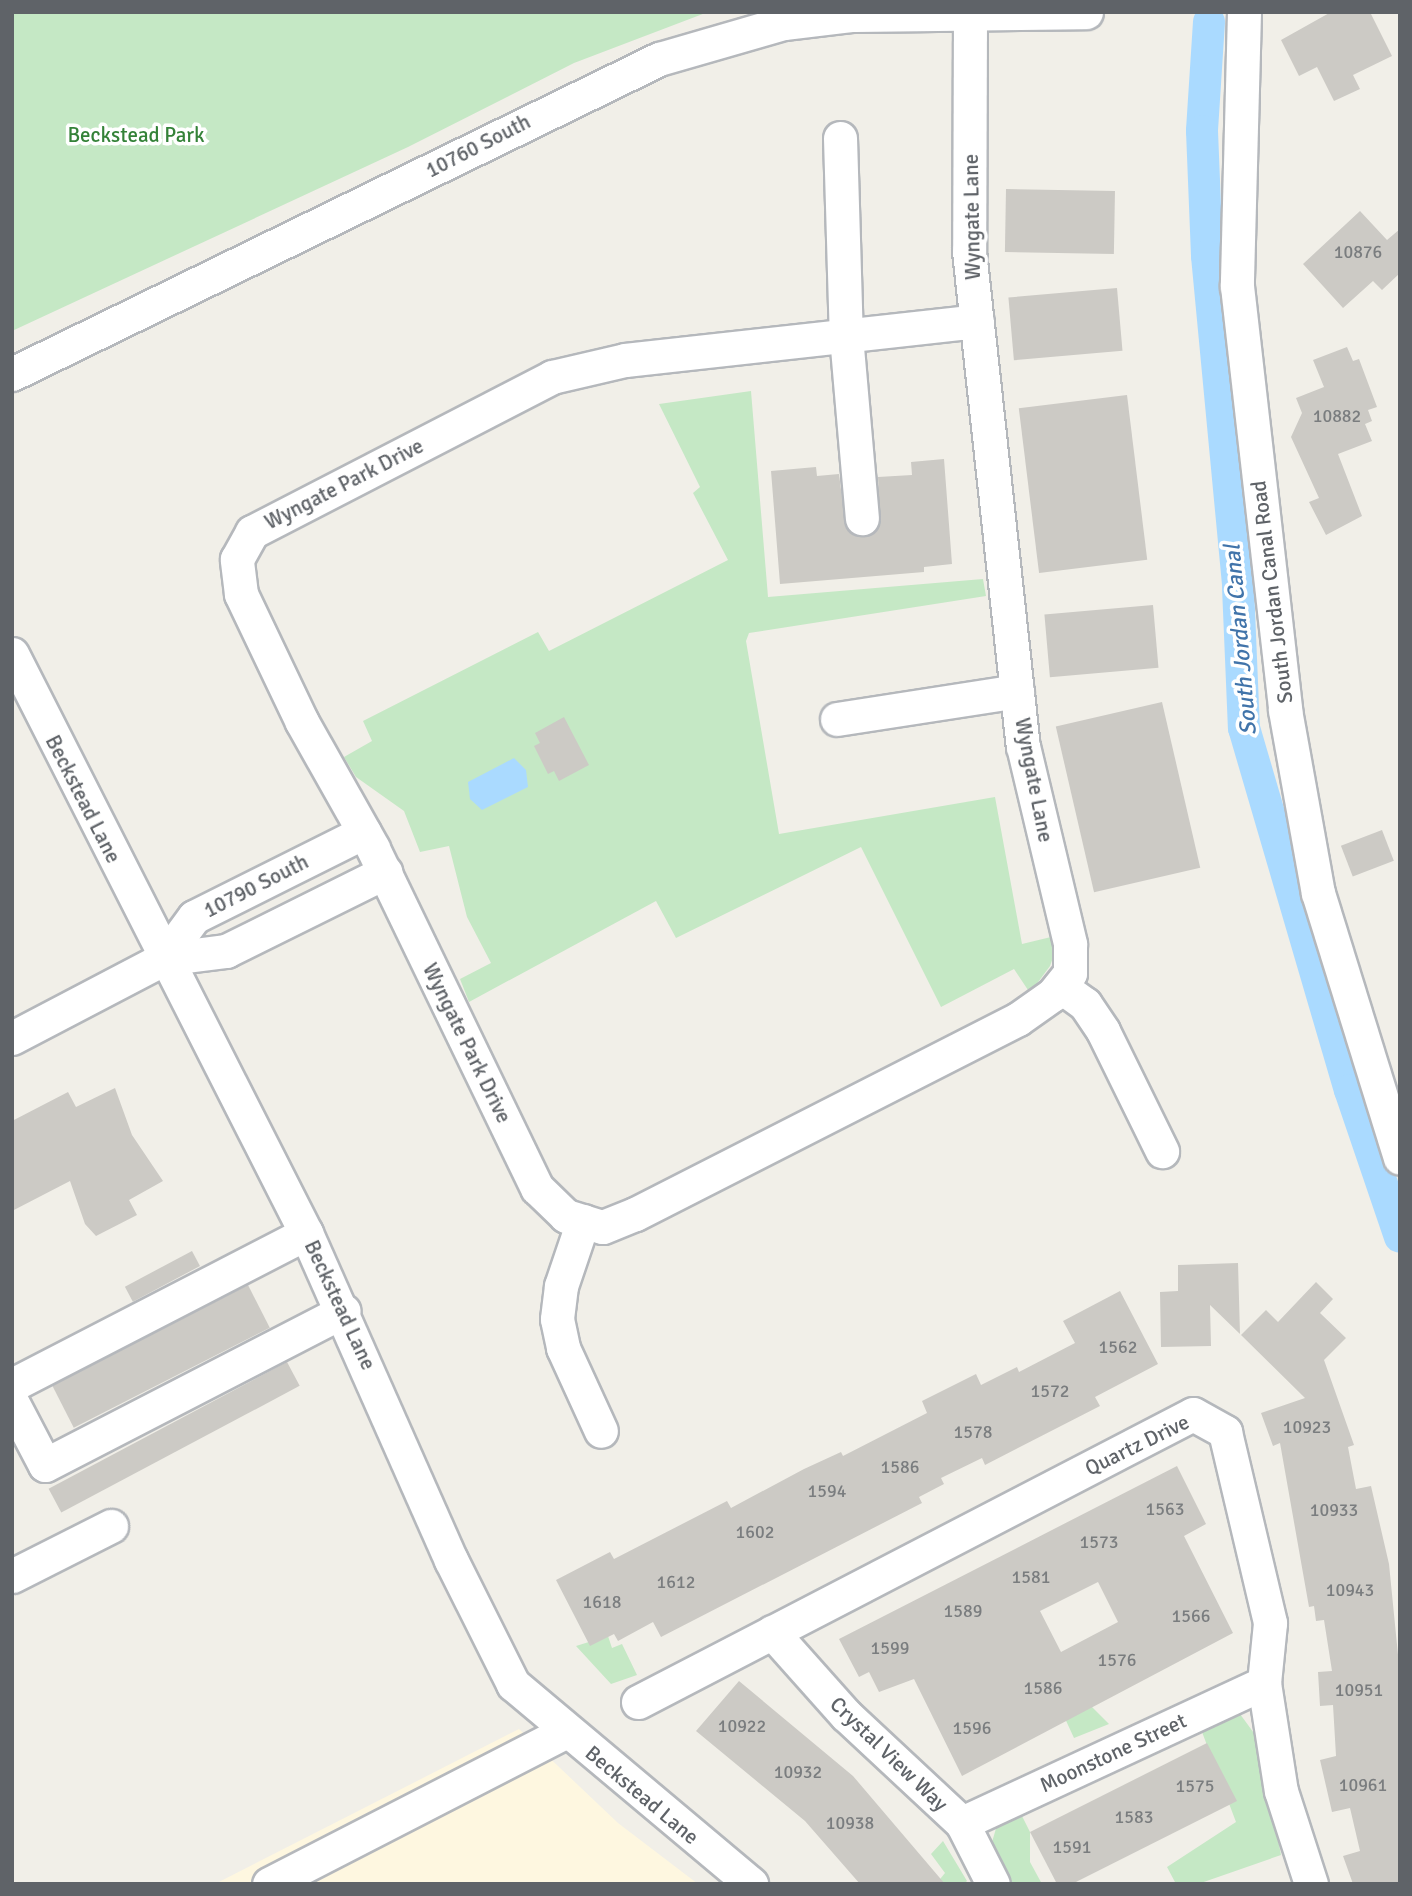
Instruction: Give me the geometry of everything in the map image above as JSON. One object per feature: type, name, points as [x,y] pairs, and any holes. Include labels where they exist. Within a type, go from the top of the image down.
[{"type":"street","name":"10760 South","points":[[12,374],[659,59],[785,23],[851,15],[1086,12]]},
{"type":"street","name":"South Jordan Canal Road","points":[[1244,12],[1237,286],[1285,710],[1318,893],[1400,1158]]},
{"type":"street","name":"Wyngate Lane","points":[[970,15],[970,251],[1023,746],[1070,944],[1070,973],[1060,986]]},
{"type":"street","points":[[840,138],[846,336],[863,518]]},
{"type":"street","name":"Wyngate Park Drive","points":[[574,1219],[537,1188],[385,872],[302,722],[241,594],[237,559],[252,531],[552,377],[625,360],[977,321]]},
{"type":"street","name":"Beckstead Lane","points":[[12,654],[163,959],[344,1311],[451,1560],[513,1684],[751,1884]]},
{"type":"street","points":[[837,719],[1017,691]]},
{"type":"street","name":"10790 South","points":[[163,959],[194,917],[364,832]]},
{"type":"street","name":"10790 South","points":[[12,1038],[163,959],[226,951],[385,872]]},
{"type":"street","points":[[600,1431],[563,1348],[557,1319],[574,1219],[602,1227],[635,1214],[1018,1019],[1060,986],[1085,1004],[1104,1031],[1162,1151]]},
{"type":"street","points":[[12,1385],[306,1233]]},
{"type":"street","points":[[12,1402],[46,1465],[344,1311]]},
{"type":"street","name":"Quartz Drive","points":[[638,1702],[1193,1414],[1225,1432],[1270,1623],[1264,1682],[1281,1791],[1311,1884]]},
{"type":"street","points":[[12,1576],[111,1525]]},
{"type":"street","name":"Crystal View Way","points":[[772,1632],[846,1715],[962,1823],[993,1884]]},
{"type":"street","name":"Moonstone Street","points":[[962,1823],[1264,1682]]},
{"type":"street","points":[[269,1884],[566,1731]]},
{"type":"shaded area","points":[[519,1729],[618,1823],[698,1884],[215,1884]]},
{"type":"green space","name":"Beckstead Park","points":[[12,12],[708,12],[574,63],[408,147],[12,331]]},
{"type":"green space","points":[[751,391],[768,597],[983,579],[986,596],[749,633],[746,641],[779,834],[995,797],[1022,944],[1051,937],[1055,952],[1050,966],[1030,993],[1014,969],[941,1007],[861,847],[676,938],[656,901],[469,1002],[460,979],[491,963],[467,917],[449,846],[420,852],[404,811],[356,777],[344,757],[372,741],[363,721],[538,632],[549,651],[728,560],[693,493],[700,487],[659,404]]},
{"type":"green space","points":[[608,1636],[612,1648],[622,1644],[637,1675],[611,1684],[576,1646]]},
{"type":"green space","points":[[1085,1700],[1109,1724],[1074,1738],[1062,1712]]},
{"type":"green space","points":[[1221,1713],[1240,1714],[1259,1740],[1281,1855],[1198,1884],[1176,1884],[1167,1867],[1236,1822],[1199,1724]]},
{"type":"green space","points":[[1019,1810],[1030,1832],[1030,1862],[1042,1884],[1010,1884],[990,1849],[997,1825]]},
{"type":"green space","points":[[943,1841],[967,1881],[964,1884],[936,1884],[945,1873],[931,1854]]},
{"type":"water","points":[[514,758],[526,770],[528,787],[482,810],[470,799],[468,782]]},
{"type":"building","points":[[1331,12],[1370,12],[1392,56],[1353,75],[1360,89],[1334,101],[1317,67],[1299,76],[1281,40]]},
{"type":"building","points":[[1006,189],[1115,191],[1114,254],[1005,252]]},
{"type":"building","points":[[1360,211],[1387,240],[1400,229],[1400,273],[1382,290],[1373,281],[1343,308],[1303,264]]},
{"type":"building","points":[[1117,288],[1122,351],[1014,360],[1008,297]]},
{"type":"building","points":[[1347,347],[1353,361],[1359,359],[1377,407],[1368,410],[1372,421],[1365,424],[1372,441],[1338,454],[1362,516],[1326,535],[1309,502],[1319,498],[1291,437],[1302,413],[1296,398],[1324,387],[1313,360]]},
{"type":"building","points":[[1127,395],[1147,560],[1039,573],[1019,408]]},
{"type":"building","points":[[944,459],[952,564],[924,567],[924,572],[780,584],[771,471],[816,467],[817,476],[839,474],[846,528],[863,537],[880,525],[878,477],[912,475],[911,462]]},
{"type":"building","points":[[1153,605],[1158,668],[1050,677],[1044,614]]},
{"type":"building","points":[[1162,702],[1200,868],[1094,892],[1056,727]]},
{"type":"building","points":[[564,717],[589,765],[559,781],[554,771],[548,774],[534,746],[540,743],[535,733]]},
{"type":"building","points":[[1382,830],[1394,861],[1353,877],[1341,846]]},
{"type":"building","points":[[115,1088],[132,1135],[163,1181],[129,1200],[137,1215],[96,1236],[85,1224],[70,1181],[12,1211],[12,1121],[68,1092],[76,1107]]},
{"type":"building","points":[[192,1251],[200,1266],[133,1302],[125,1287]]},
{"type":"building","points":[[1238,1263],[1240,1334],[1210,1305],[1211,1346],[1161,1347],[1160,1292],[1178,1291],[1178,1265]]},
{"type":"building","points":[[1316,1282],[1333,1299],[1320,1313],[1346,1338],[1324,1360],[1354,1445],[1348,1447],[1356,1489],[1371,1486],[1389,1564],[1400,1675],[1400,1884],[1353,1884],[1343,1856],[1360,1851],[1350,1808],[1332,1812],[1320,1760],[1336,1756],[1333,1705],[1320,1706],[1318,1672],[1332,1671],[1324,1620],[1316,1621],[1314,1606],[1309,1607],[1280,1443],[1273,1446],[1261,1413],[1305,1398],[1241,1335],[1266,1310],[1278,1322]]},
{"type":"building","points":[[248,1285],[270,1328],[74,1428],[52,1385]]},
{"type":"building","points":[[1120,1291],[1158,1364],[1095,1397],[1100,1406],[985,1465],[982,1458],[941,1478],[944,1484],[919,1497],[922,1503],[661,1637],[653,1622],[618,1641],[614,1634],[590,1646],[556,1580],[610,1552],[614,1559],[727,1501],[731,1508],[804,1469],[841,1452],[843,1456],[927,1413],[922,1401],[976,1374],[981,1385],[1017,1367],[1019,1372],[1075,1343],[1063,1321]]},
{"type":"building","points":[[287,1362],[300,1386],[61,1513],[49,1489]]},
{"type":"building","points":[[1177,1466],[1206,1524],[1184,1536],[1233,1633],[962,1776],[914,1679],[879,1692],[869,1672],[859,1677],[839,1639]],"holes":[[[1098,1582],[1118,1622],[1061,1652],[1040,1611]]]},
{"type":"building","points":[[739,1681],[853,1776],[945,1884],[860,1884],[805,1821],[696,1731]]},
{"type":"building","points":[[1207,1743],[1237,1801],[1072,1884],[1057,1884],[1030,1832]]},
{"type":"waterway","name":"South Jordan Canal","points":[[1209,22],[1202,131],[1207,256],[1238,587],[1244,728],[1350,1090],[1400,1237]]}]
